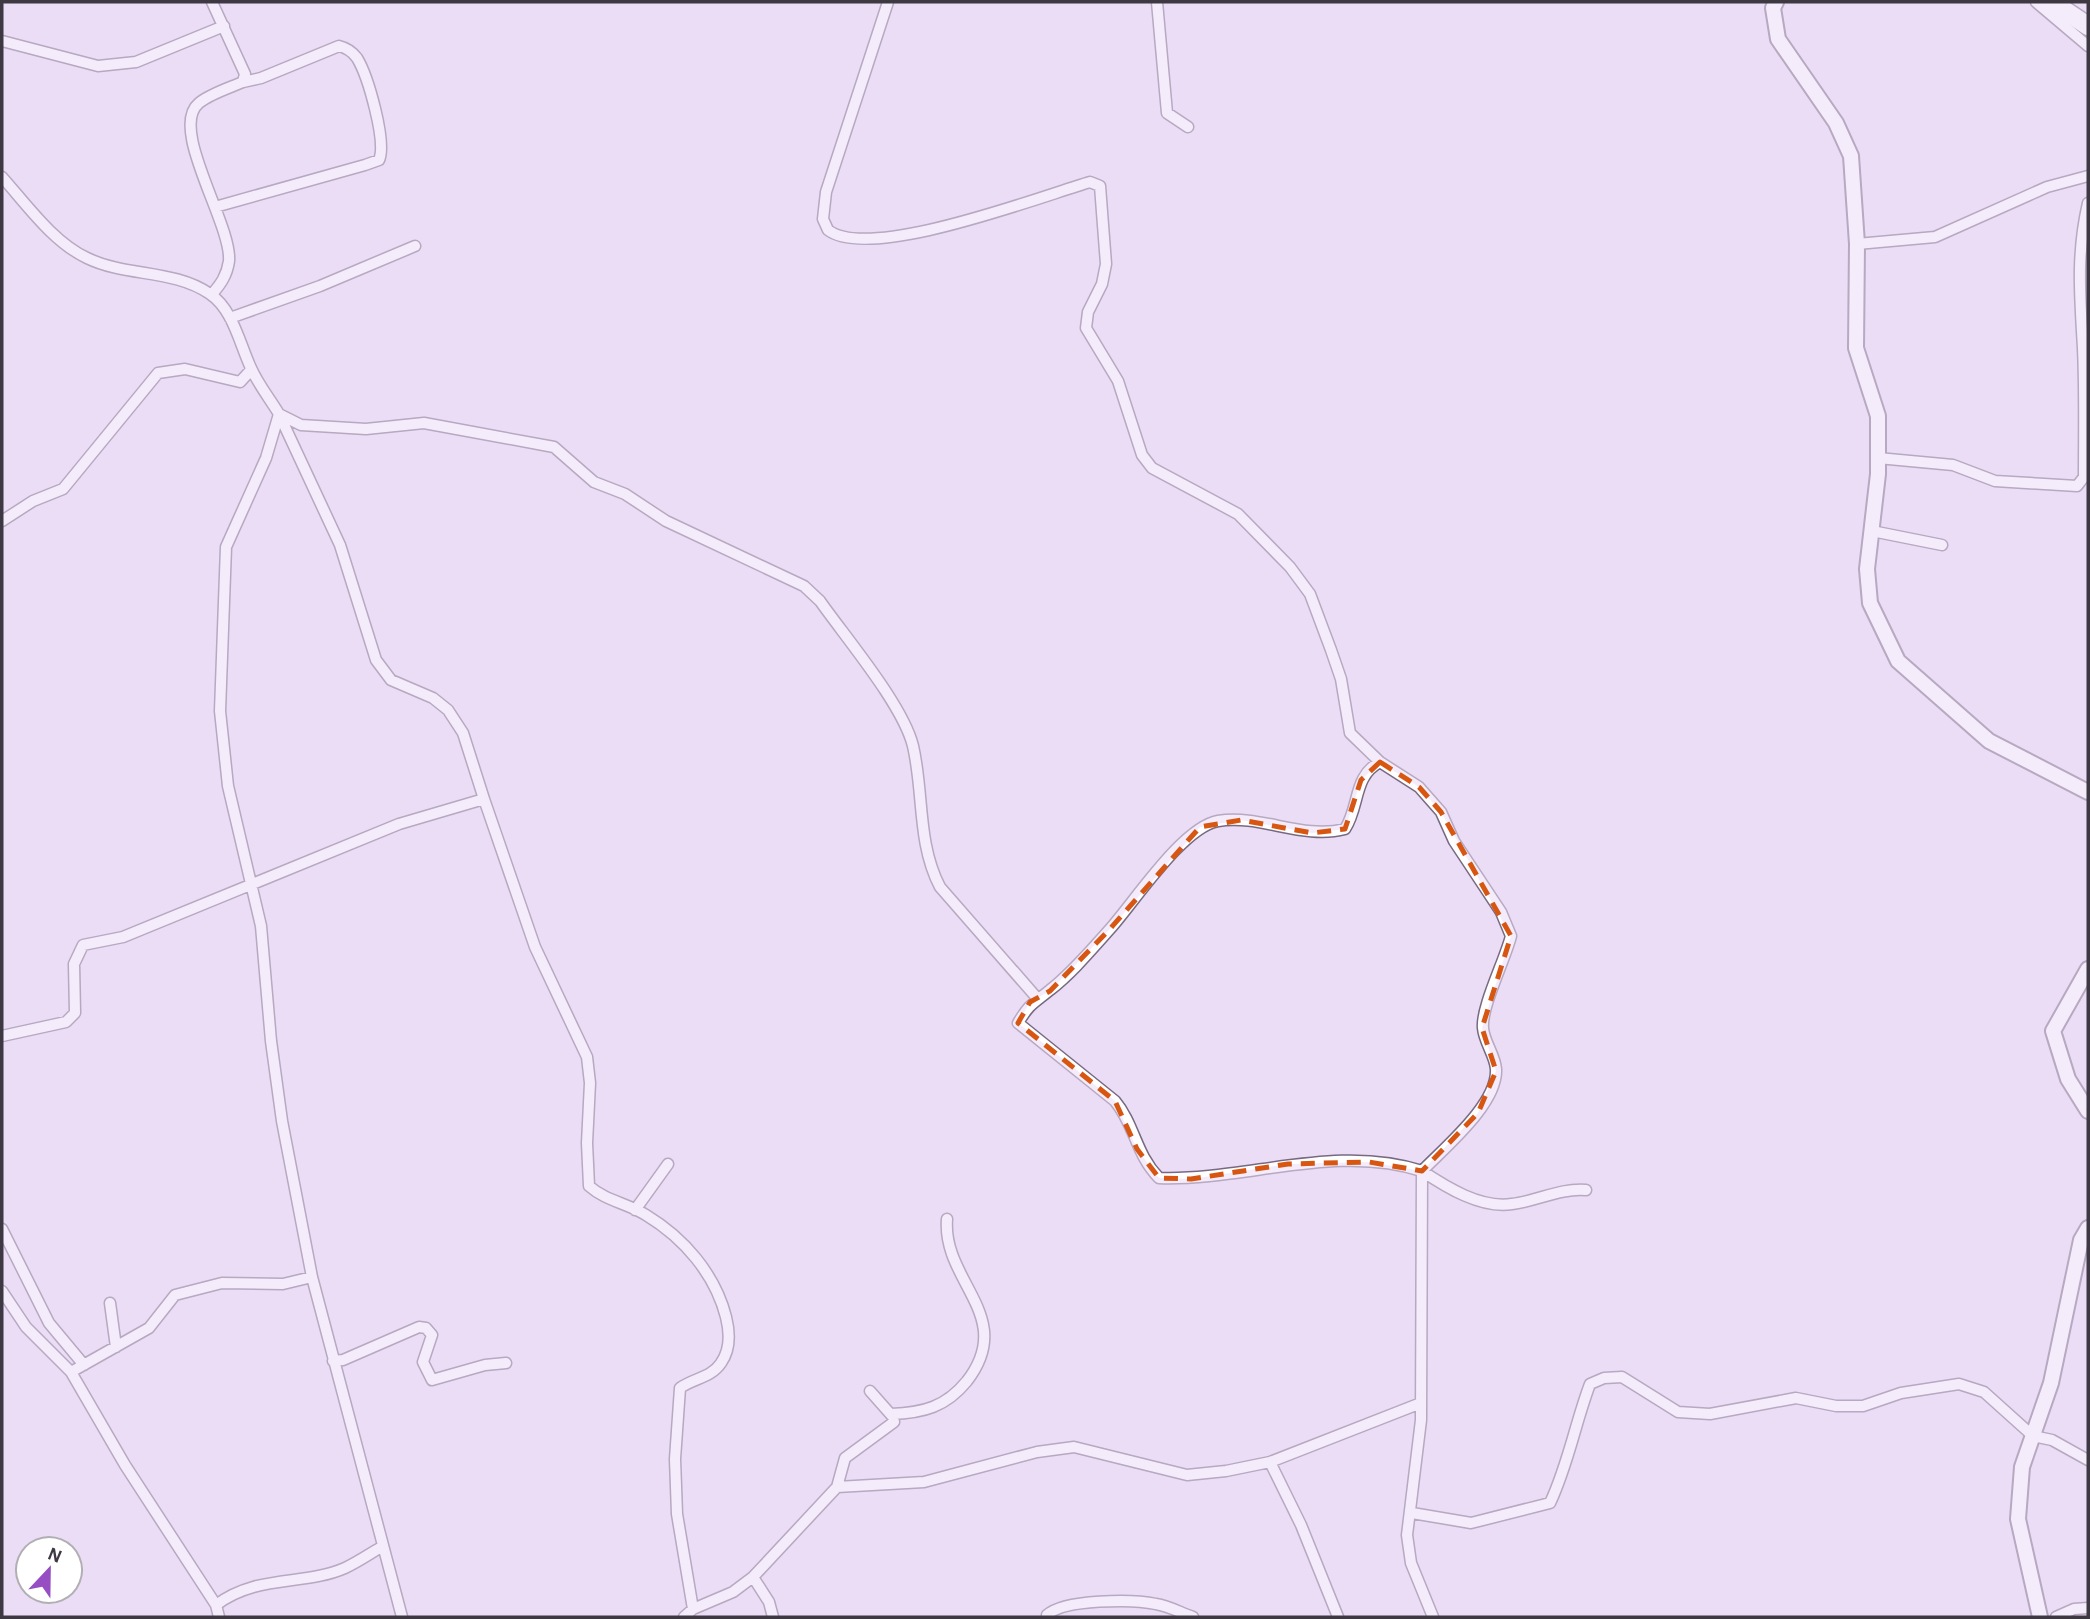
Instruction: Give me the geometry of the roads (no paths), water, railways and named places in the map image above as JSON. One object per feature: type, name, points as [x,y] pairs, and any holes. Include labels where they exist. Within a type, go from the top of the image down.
[{"type":"highway","points":[[2052,2],[2088,26]]},
{"type":"street","points":[[212,2],[245,74],[243,82]]},
{"type":"street","points":[[888,2],[826,192],[823,219],[828,230],[853,239],[906,237],[1090,182],[1100,186],[1106,264],[1102,284],[1088,312],[1086,328],[1118,380],[1142,455],[1152,468],[1238,514],[1290,566],[1310,594],[1331,650],[1341,679],[1350,733],[1380,762],[1419,787],[1441,812],[1454,841],[1501,912],[1511,936],[1490,995],[1482,1028],[1496,1071],[1490,1089],[1478,1113],[1422,1171],[1421,1403],[1412,1513],[1407,1535],[1410,1563],[1433,1617]]},
{"type":"street","points":[[1157,2],[1167,113],[1188,127]]},
{"type":"street","points":[[1776,2],[1773,8],[1778,40],[1836,123],[1851,156],[1857,244],[1856,348],[1878,416],[1878,458],[1867,569],[1870,603],[1898,661],[1989,741],[2088,792]]},
{"type":"street","points":[[2036,2],[2088,46]]},
{"type":"street","points":[[2,41],[98,66],[136,62],[224,26]]},
{"type":"street","points":[[212,294],[225,279],[229,259],[215,207],[189,136],[189,116],[198,103],[243,82],[261,78],[339,46],[349,49],[358,59],[375,106],[383,150],[379,160],[215,207]]},
{"type":"street","points":[[1857,244],[1935,237],[2047,187],[2088,176]]},
{"type":"street","points":[[2,177],[52,232],[87,258],[181,280],[212,294],[230,318],[251,370],[279,414],[340,545],[376,660],[391,680],[433,698],[448,710],[463,733],[535,947],[587,1058],[590,1083],[587,1143],[589,1185],[602,1197],[635,1210],[673,1236],[707,1270],[721,1298],[729,1329],[729,1344],[721,1364],[706,1377],[680,1388],[675,1459],[677,1514],[693,1609]]},
{"type":"street","points":[[1878,458],[1953,465],[1994,481],[2077,486],[2084,477],[2083,349],[2077,278],[2081,232],[2088,203]]},
{"type":"street","points":[[230,318],[320,286],[415,246]]},
{"type":"street","points":[[2,521],[33,500],[63,489],[158,373],[185,369],[240,382],[251,370]]},
{"type":"street","points":[[279,414],[302,425],[366,429],[424,423],[554,447],[594,482],[625,494],[666,522],[804,586],[820,601],[904,722],[912,746],[930,868],[940,887],[1037,998]]},
{"type":"street","points":[[279,414],[266,458],[226,547],[220,711],[228,786],[261,926],[271,1041],[282,1121],[312,1276],[402,1617]]},
{"type":"street","points":[[1872,531],[1942,545]]},
{"type":"street","points":[[1380,762],[1367,769],[1361,780],[1353,817],[1345,829],[1312,833],[1241,820],[1218,821],[1200,827],[1171,856],[1109,930],[1050,991],[1030,1002],[1018,1023],[1115,1101],[1123,1110],[1137,1149],[1159,1178],[1191,1179],[1288,1164],[1369,1162],[1422,1171],[1474,1199],[1510,1205],[1567,1189],[1586,1190]]},
{"type":"street","points":[[2,1036],[66,1022],[75,1013],[74,964],[83,945],[123,937],[399,824],[484,799]]},
{"type":"street","points":[[2088,970],[2084,986],[2053,1031],[2068,1079],[2088,1111]]},
{"type":"street","points":[[635,1210],[668,1164]]},
{"type":"street","points":[[891,1414],[922,1413],[940,1406],[960,1390],[978,1367],[983,1350],[985,1323],[956,1263],[946,1230],[947,1219]]},
{"type":"street","points":[[2040,1617],[2018,1519],[2022,1467],[2051,1383],[2081,1240],[2088,1228]]},
{"type":"street","points":[[2,1229],[49,1323],[84,1365]]},
{"type":"street","points":[[71,1372],[149,1328],[175,1295],[222,1283],[283,1284],[312,1276]]},
{"type":"street","points":[[2,1291],[26,1327],[71,1372],[125,1465],[216,1605],[219,1617]]},
{"type":"street","points":[[110,1303],[116,1347]]},
{"type":"street","points":[[333,1361],[342,1360],[419,1327],[426,1328],[432,1335],[423,1362],[432,1380],[485,1365],[506,1363]]},
{"type":"street","points":[[1412,1513],[1472,1524],[1550,1503],[1564,1474],[1573,1428],[1590,1384],[1604,1378],[1622,1377],[1678,1412],[1710,1414],[1796,1398],[1836,1406],[1863,1406],[1901,1393],[1959,1384],[1984,1392],[2033,1436],[2052,1440],[2088,1460]]},
{"type":"street","points":[[684,1617],[693,1609],[733,1592],[753,1577],[837,1487],[845,1458],[894,1422],[891,1414],[870,1391]]},
{"type":"street","points":[[837,1487],[924,1482],[1037,1452],[1074,1447],[1186,1475],[1270,1462],[1421,1403]]},
{"type":"street","points":[[1270,1462],[1301,1525],[1338,1617]]},
{"type":"street","points":[[216,1605],[228,1596],[253,1586],[344,1569],[383,1546]]},
{"type":"street","points":[[753,1577],[769,1602],[772,1617]]},
{"type":"street","points":[[1047,1615],[1054,1609],[1080,1604],[1129,1602],[1156,1604],[1193,1617]]},
{"type":"street","points":[[2056,1617],[2074,1609],[2088,1608]]}]
